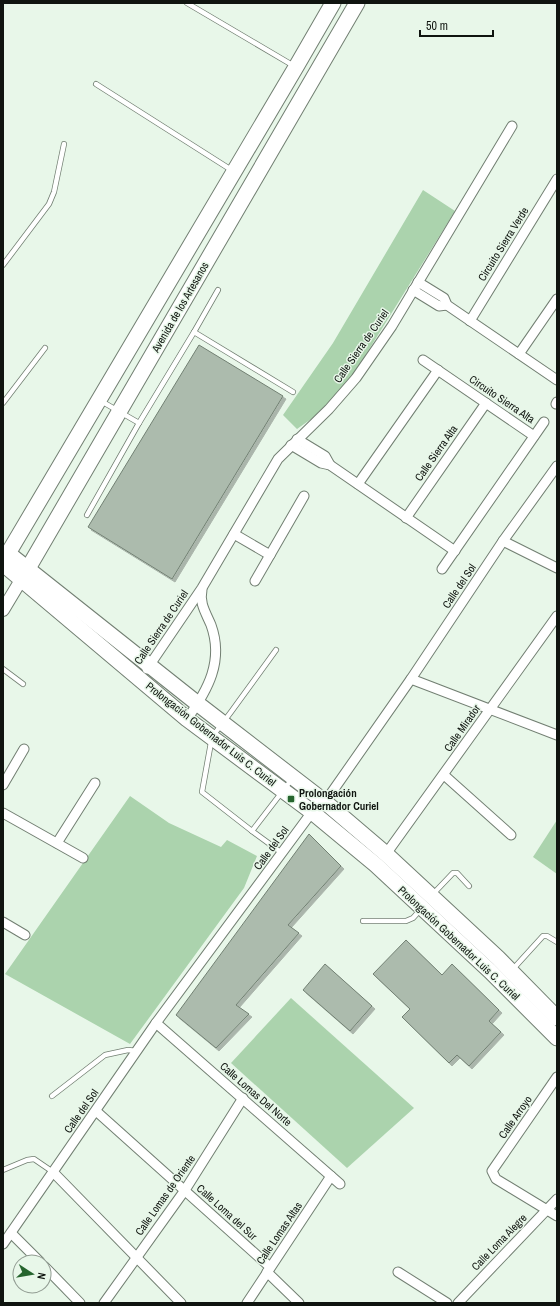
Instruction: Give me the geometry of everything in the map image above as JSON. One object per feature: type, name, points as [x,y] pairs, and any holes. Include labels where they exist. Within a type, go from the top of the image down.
[{"type":"main road","name":"Avenida de los Artesanos","points":[[4,557],[99,401],[235,172],[333,3]]},
{"type":"main road","name":"Avenida de los Artesanos","points":[[25,575],[357,3]]},
{"type":"main road","points":[[296,67],[312,79]]},
{"type":"main road","points":[[235,172],[254,182]]},
{"type":"main road","name":"Prolongación Gobernador Luis C. Curiel","points":[[4,557],[140,679],[187,719],[312,812],[376,865],[427,902],[511,971],[557,1018]]},
{"type":"main road","name":"Prolongación Gobernador Luis C. Curiel","points":[[25,575],[150,665],[222,723],[293,777],[386,854],[427,902],[490,971],[557,1038]]},
{"type":"street","name":"Calle Sierra de Curiel","points":[[140,679],[202,588],[278,459],[329,409],[356,378],[392,326],[512,126]]},
{"type":"street","name":"Circuito Sierra Verde","points":[[470,321],[557,179]]},
{"type":"street","points":[[416,286],[444,298],[447,305],[557,380]]},
{"type":"street","points":[[519,354],[557,299]]},
{"type":"street","name":"Circuito Sierra Alta","points":[[422,360],[534,436],[442,569]]},
{"type":"street","points":[[358,484],[438,370]]},
{"type":"street","name":"Calle Sierra Alta","points":[[406,518],[486,403]]},
{"type":"street","points":[[534,436],[544,422]]},
{"type":"street","points":[[294,442],[325,456],[330,465],[454,551]]},
{"type":"street","name":"Calle del Sol","points":[[3,1244],[156,1023],[312,812],[324,802],[411,679],[503,542],[557,466]]},
{"type":"street","points":[[255,581],[304,496]]},
{"type":"street","points":[[234,534],[270,555]]},
{"type":"street","points":[[503,542],[557,568]]},
{"type":"street","name":"Avenida de los Artesanos","points":[[3,610],[25,575]]},
{"type":"street","name":"Calle Sierra de Curiel","points":[[187,719],[198,704],[209,682],[216,658],[216,644],[213,632],[201,602],[202,588]]},
{"type":"street","name":"Calle Mirador","points":[[386,854],[557,616]]},
{"type":"street","points":[[411,679],[557,735]]},
{"type":"street","points":[[3,785],[24,749]]},
{"type":"street","points":[[444,775],[511,835]]},
{"type":"street","points":[[57,844],[95,783]]},
{"type":"street","points":[[3,812],[83,858]]},
{"type":"street","points":[[3,922],[25,935]]},
{"type":"street","name":"Calle Lomas Del Norte","points":[[156,1023],[340,1184]]},
{"type":"street","name":"Calle Arroyo","points":[[546,1210],[496,1179],[492,1171],[557,1077]]},
{"type":"street","name":"Calle Lomas de Oriente","points":[[104,1303],[185,1190],[243,1098]]},
{"type":"street","name":"Calle Loma del Sur","points":[[96,1111],[185,1190],[269,1270],[299,1303]]},
{"type":"street","points":[[53,1172],[181,1303]]},
{"type":"street","name":"Calle Lomas Altas","points":[[246,1303],[331,1176]]},
{"type":"street","name":"Calle Loma Alegre","points":[[458,1303],[557,1198]]},
{"type":"street","points":[[546,1210],[557,1216]]},
{"type":"street","points":[[11,1232],[32,1254]]},
{"type":"street","points":[[398,1272],[447,1303]]},
{"type":"street","points":[[52,1274],[80,1303]]},
{"type":"lane","points":[[187,3],[296,67]]},
{"type":"lane","points":[[96,84],[235,172]]},
{"type":"lane","points":[[3,265],[49,204],[54,192],[64,144]]},
{"type":"lane","points":[[87,515],[218,290]]},
{"type":"lane","points":[[194,332],[293,392]]},
{"type":"lane","points":[[3,403],[45,348]]},
{"type":"lane","points":[[99,401],[139,424]]},
{"type":"lane","points":[[276,650],[212,737],[202,792],[282,853]]},
{"type":"lane","points":[[3,669],[23,684]]},
{"type":"lane","points":[[252,830],[293,777]]},
{"type":"lane","points":[[364,921],[406,921],[413,918],[455,872],[469,886]]},
{"type":"lane","points":[[511,971],[543,936],[547,936],[557,942]]},
{"type":"lane","points":[[52,1096],[105,1055],[128,1050],[137,1051]]},
{"type":"lane","points":[[3,1170],[27,1160],[34,1159],[53,1172]]},
{"type":"green space","points":[[423,190],[455,211],[355,372],[321,412],[297,429],[283,415],[333,343]]},
{"type":"green space","points":[[130,796],[169,823],[221,847],[227,840],[257,856],[244,888],[130,1044],[5,974]]},
{"type":"green space","points":[[557,820],[557,874],[533,857]]},
{"type":"green space","points":[[291,998],[414,1108],[347,1168],[231,1063]]},
{"type":"building","points":[[199,345],[283,396],[172,579],[88,527]]},
{"type":"building","points":[[309,834],[341,866],[288,925],[299,933],[236,1005],[249,1014],[216,1048],[176,1015]]},
{"type":"building","points":[[406,940],[442,975],[452,964],[499,1010],[489,1021],[501,1032],[469,1066],[457,1055],[449,1063],[402,1017],[410,1009],[373,974]]},
{"type":"building","points":[[325,964],[372,1006],[350,1031],[303,990]]},
{"type":"place","name":"Prolongación Gobernador Curiel","points":[[291,799]]}]
